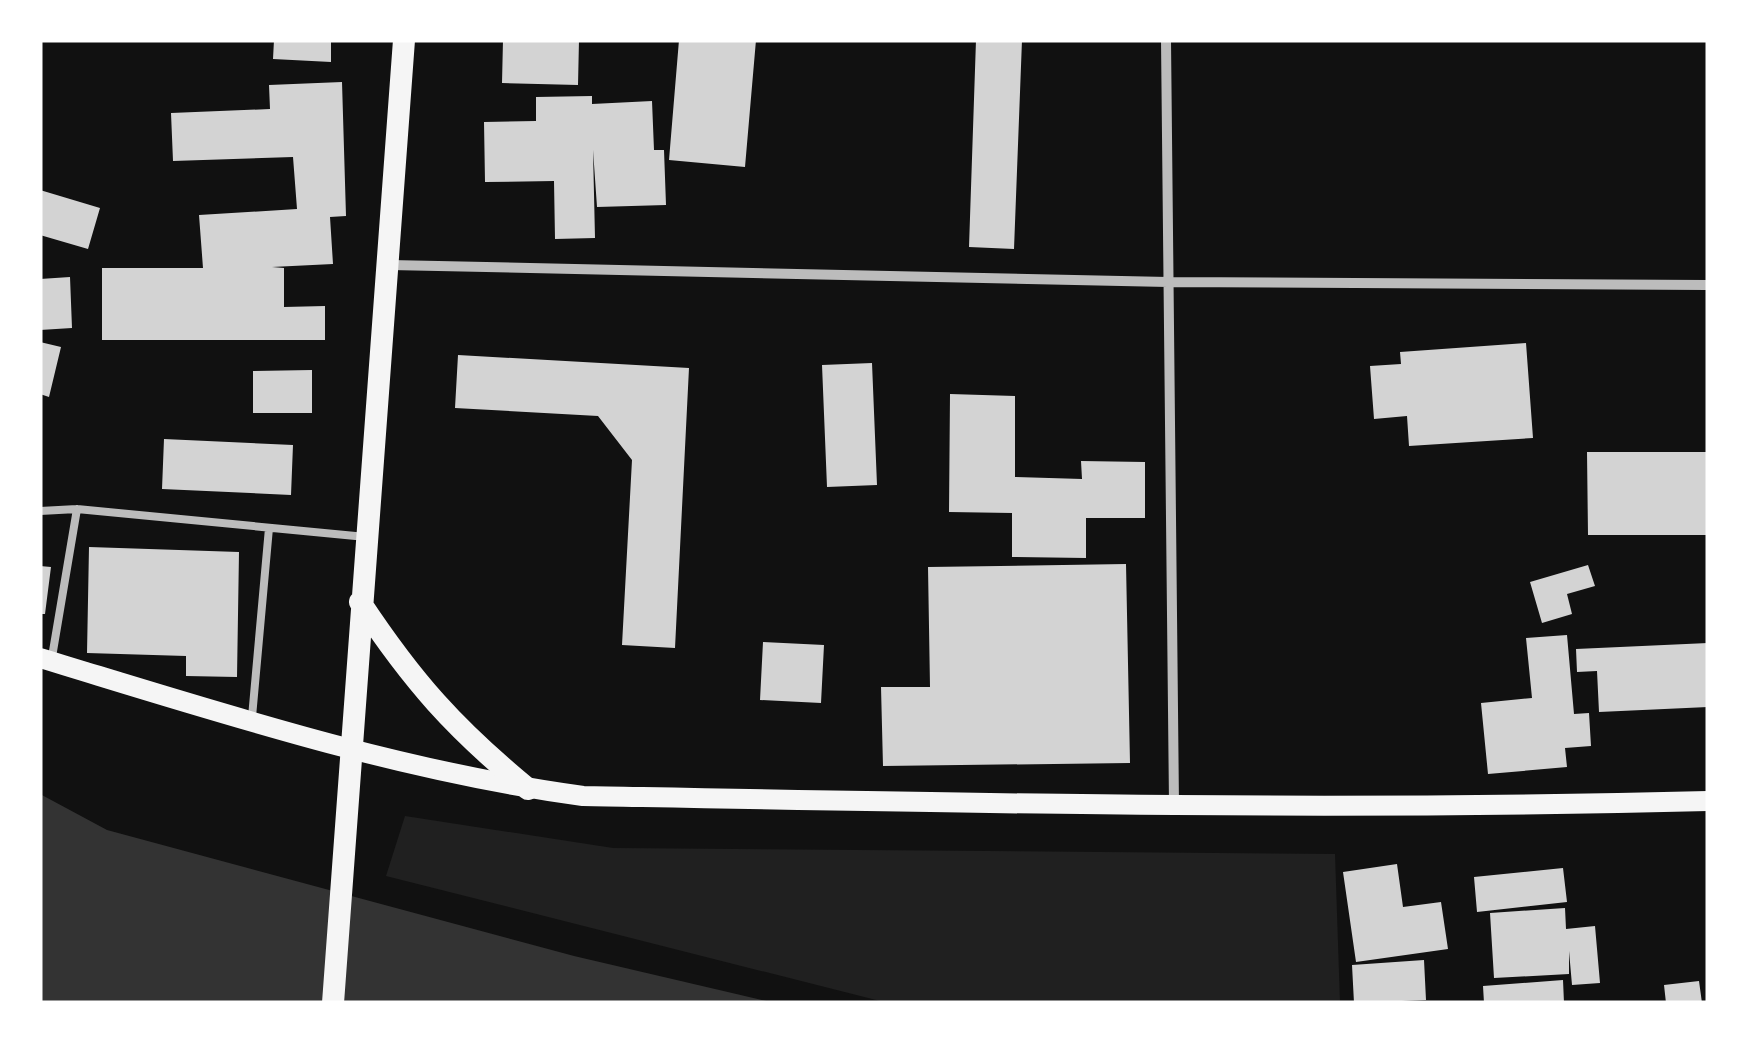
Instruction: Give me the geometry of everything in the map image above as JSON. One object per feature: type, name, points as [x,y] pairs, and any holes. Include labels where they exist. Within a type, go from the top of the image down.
[{"type":"main road","points":[[334,1003],[360,602],[404,40]]},
{"type":"main road","points":[[360,602],[411,679],[473,744],[528,789]]},
{"type":"main road","points":[[45,660],[350,748],[528,789],[583,796],[1472,808],[1708,801]]},
{"type":"street","points":[[1166,40],[1174,806]]},
{"type":"street","points":[[389,264],[1168,282],[1708,285]]},
{"type":"lane","points":[[40,510],[77,509],[366,538]]},
{"type":"lane","points":[[45,660],[77,509]]},
{"type":"lane","points":[[251,721],[268,528]]},
{"type":"shaded area","points":[[40,794],[107,830],[574,956],[775,1003],[40,1003]]},
{"type":"shaded area","points":[[405,816],[613,848],[1335,854],[1340,1003],[888,1003],[386,876]]},
{"type":"building","points":[[274,40],[331,40],[331,62],[273,59]]},
{"type":"building","points":[[503,40],[579,40],[578,85],[502,83]]},
{"type":"building","points":[[679,40],[756,40],[745,167],[669,160]]},
{"type":"building","points":[[976,40],[1022,40],[1014,249],[969,247]]},
{"type":"building","points":[[342,82],[346,216],[330,217],[333,264],[272,267],[284,268],[284,307],[325,306],[325,340],[102,340],[102,268],[203,268],[199,215],[297,209],[293,157],[173,161],[171,113],[270,109],[269,85]]},
{"type":"building","points":[[592,96],[592,104],[652,101],[654,150],[664,150],[666,205],[597,207],[593,150],[595,238],[555,239],[554,181],[485,182],[484,122],[536,121],[536,97]]},
{"type":"building","points":[[40,190],[100,208],[88,249],[40,235]]},
{"type":"building","points":[[70,277],[72,328],[40,330],[40,279]]},
{"type":"building","points":[[40,342],[61,347],[49,397],[40,394]]},
{"type":"building","points":[[1526,343],[1533,438],[1409,446],[1407,416],[1374,419],[1370,366],[1401,364],[1400,352]]},
{"type":"building","points":[[458,355],[689,368],[675,648],[622,645],[632,460],[598,416],[455,408]]},
{"type":"building","points":[[872,363],[877,485],[827,487],[822,365]]},
{"type":"building","points":[[312,370],[312,413],[253,413],[253,371]]},
{"type":"building","points":[[950,394],[1015,396],[1015,477],[1082,479],[1081,461],[1145,462],[1145,518],[1086,518],[1086,558],[1012,557],[1012,513],[949,512]]},
{"type":"building","points":[[164,439],[293,445],[291,495],[162,489]]},
{"type":"building","points":[[1587,452],[1708,452],[1708,535],[1588,535]]},
{"type":"building","points":[[89,547],[239,552],[237,677],[186,676],[186,656],[87,653]]},
{"type":"building","points":[[1126,564],[1130,763],[883,766],[881,687],[930,687],[928,567]]},
{"type":"building","points":[[1588,565],[1595,586],[1567,594],[1572,614],[1542,623],[1530,582]]},
{"type":"building","points":[[40,566],[51,567],[45,614],[40,614]]},
{"type":"building","points":[[1567,635],[1574,714],[1589,713],[1591,746],[1565,748],[1567,767],[1488,774],[1481,703],[1532,698],[1526,638]]},
{"type":"building","points":[[763,642],[824,645],[821,703],[760,700]]},
{"type":"building","points":[[1708,643],[1708,707],[1599,712],[1597,671],[1577,672],[1576,649]]},
{"type":"building","points":[[1397,864],[1403,907],[1441,902],[1448,949],[1356,962],[1343,872]]},
{"type":"building","points":[[1563,868],[1567,902],[1477,912],[1474,877]]},
{"type":"building","points":[[1565,908],[1566,929],[1595,926],[1600,983],[1572,985],[1569,951],[1569,974],[1494,978],[1490,913]]},
{"type":"building","points":[[1424,960],[1426,1000],[1354,1003],[1352,965]]},
{"type":"building","points":[[1563,980],[1564,1003],[1484,1003],[1483,986]]},
{"type":"building","points":[[1699,981],[1702,1003],[1666,1003],[1664,985]]}]
